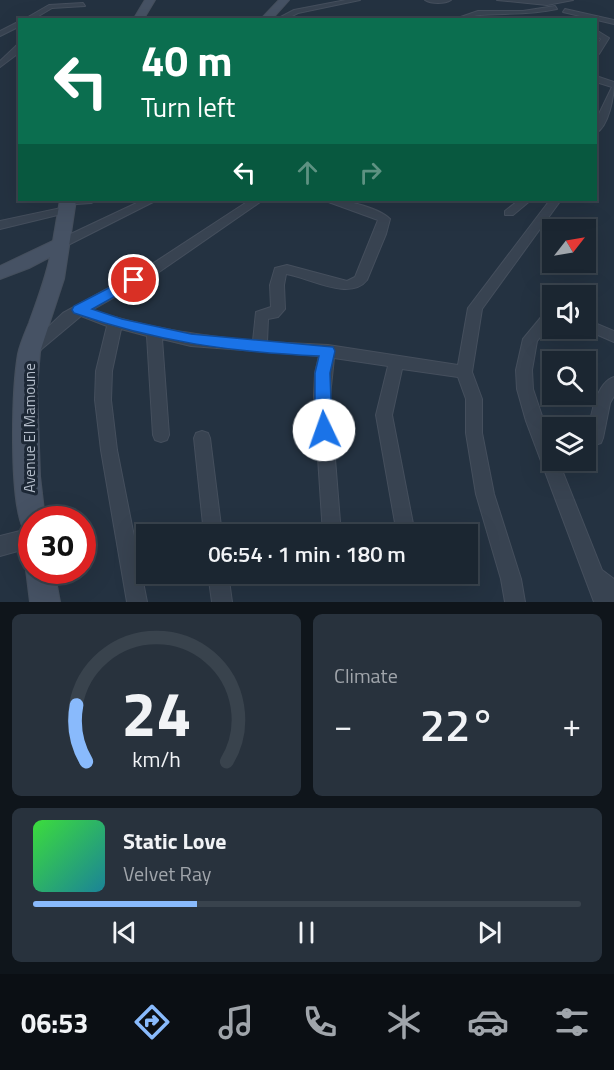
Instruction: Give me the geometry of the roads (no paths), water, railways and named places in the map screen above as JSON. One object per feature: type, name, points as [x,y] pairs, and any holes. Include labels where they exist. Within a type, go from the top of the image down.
[{"type":"street","points":[[139,18],[150,0]]},
{"type":"street","points":[[267,18],[284,0]]},
{"type":"street","points":[[282,18],[296,11],[357,0]]},
{"type":"street","points":[[428,0],[448,0]]},
{"type":"street","points":[[500,0],[547,3],[570,0]]},
{"type":"street","points":[[547,3],[565,11],[614,21]]},
{"type":"street","points":[[29,18],[48,7],[83,5]]},
{"type":"street","points":[[462,18],[478,13],[523,13],[555,8]]},
{"type":"street","points":[[565,11],[568,18]]},
{"type":"street","points":[[0,37],[18,24]]},
{"type":"street","points":[[599,34],[614,37]]},
{"type":"street","points":[[597,50],[604,40],[599,34]]},
{"type":"street","points":[[0,37],[9,39]]},
{"type":"street","points":[[0,65],[18,43]]},
{"type":"street","points":[[597,79],[614,87],[597,128]]},
{"type":"street","points":[[0,225],[67,204],[85,201]]},
{"type":"street","points":[[0,273],[149,201]]},
{"type":"street","points":[[29,352],[56,325],[154,269],[256,201]]},
{"type":"street","points":[[260,347],[261,316],[278,309],[277,285],[280,271],[287,269],[348,286],[360,280],[384,219],[332,201]]},
{"type":"street","points":[[509,213],[524,201]]},
{"type":"street","points":[[515,602],[508,568],[485,494],[474,433],[474,399],[464,372],[475,308],[552,201]]},
{"type":"street","name":"Avenue El Mamoune","points":[[30,506],[27,476],[26,387],[29,352],[56,279],[67,204]]},
{"type":"street","points":[[79,310],[115,322],[191,339],[260,347],[328,351],[464,372]]},
{"type":"street","points":[[115,322],[104,371],[103,400],[109,450],[137,602]]},
{"type":"street","points":[[542,324],[528,345],[524,370],[525,389],[534,421],[604,602]]},
{"type":"street","points":[[596,329],[614,337]]},
{"type":"street","points":[[154,331],[161,435]]},
{"type":"street","points":[[328,351],[322,373],[322,396],[331,524]]},
{"type":"street","points":[[396,363],[384,416],[404,524]]},
{"type":"street","points":[[596,433],[602,402],[613,385]]},
{"type":"street","points":[[202,438],[212,524]]},
{"type":"street","points":[[0,546],[18,541]]},
{"type":"street","points":[[594,577],[614,591]]},
{"type":"street","points":[[42,584],[45,602]]},
{"type":"street","points":[[220,584],[222,602]]}]
